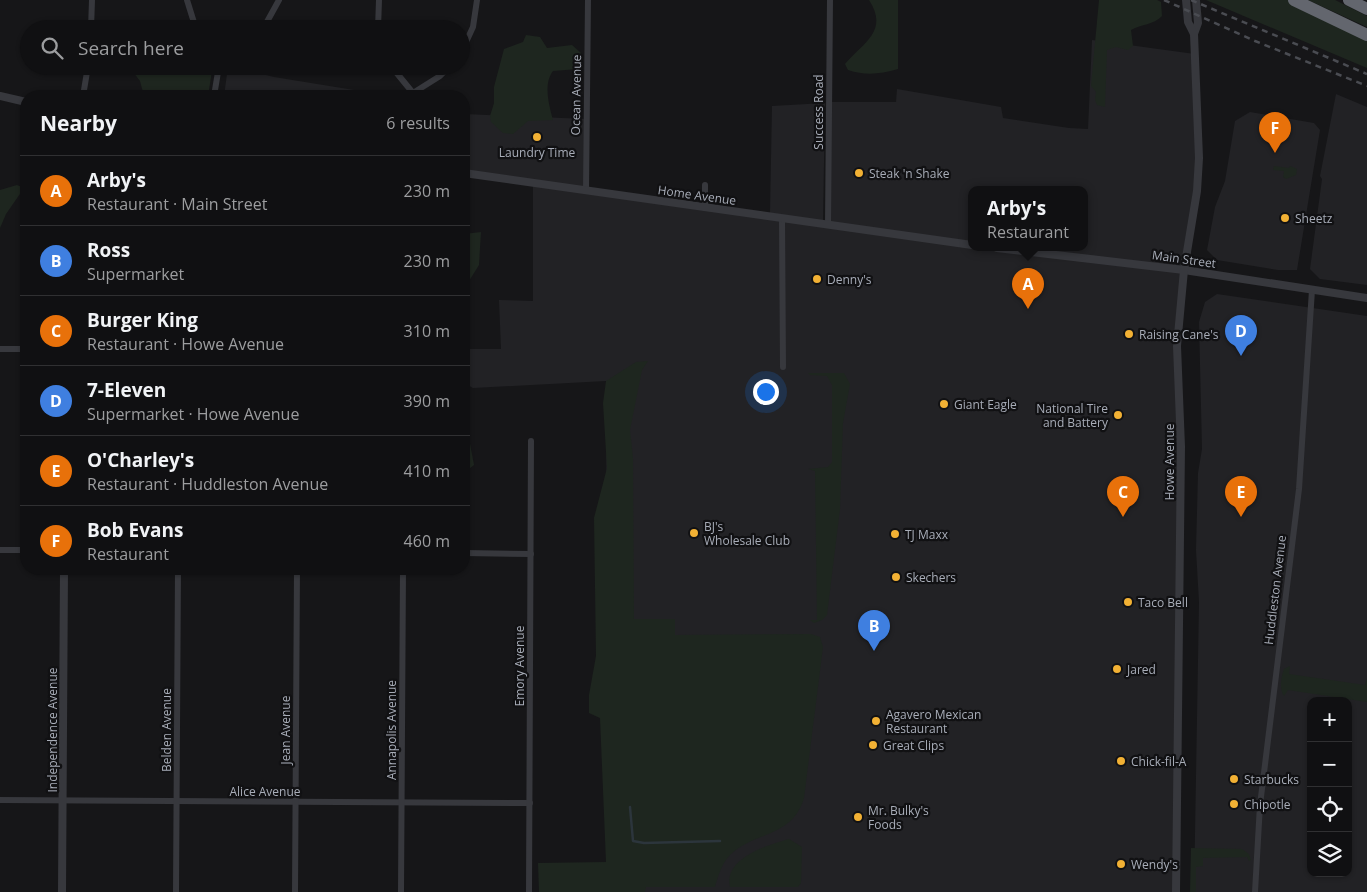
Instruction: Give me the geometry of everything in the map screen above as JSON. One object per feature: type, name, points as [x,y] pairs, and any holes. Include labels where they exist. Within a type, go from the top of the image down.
[{"type":"highway","points":[[1294,0],[1367,35]]},
{"type":"highway","points":[[1349,0],[1367,9]]},
{"type":"street","points":[[91,20],[92,0]]},
{"type":"street","points":[[187,0],[193,20]]},
{"type":"street","points":[[268,20],[279,0]]},
{"type":"street","points":[[378,20],[379,0]]},
{"type":"street","points":[[470,34],[473,27],[477,0]]},
{"type":"street","name":"Ocean Avenue","points":[[586,191],[588,0]]},
{"type":"street","name":"Success Road","points":[[828,225],[830,0]]},
{"type":"street","name":"Howe Avenue","points":[[1186,0],[1188,22],[1194,34]]},
{"type":"street","name":"Howe Avenue","points":[[1176,892],[1181,447],[1177,346],[1184,270],[1197,191],[1199,158],[1194,34],[1198,23],[1196,0]]},
{"type":"street","points":[[84,90],[86,75]]},
{"type":"street","points":[[215,90],[218,75]]},
{"type":"street","points":[[398,75],[409,90]]},
{"type":"street","points":[[420,90],[441,75]]},
{"type":"street","points":[[0,96],[20,101]]},
{"type":"street","name":"Home Avenue","points":[[470,175],[968,244]]},
{"type":"street","points":[[705,185],[705,208]]},
{"type":"street","points":[[782,219],[783,367]]},
{"type":"street","name":"Main Street","points":[[1022,251],[1184,270],[1367,298]]},
{"type":"street","name":"Huddleston Avenue","points":[[1255,892],[1260,805],[1299,490],[1312,290]]},
{"type":"street","points":[[0,349],[20,349]]},
{"type":"street","name":"Emory Avenue","points":[[529,892],[530,441]]},
{"type":"street","points":[[0,550],[20,550]]},
{"type":"street","points":[[470,553],[531,554]]},
{"type":"street","name":"Independence Avenue","points":[[62,892],[64,575]]},
{"type":"street","name":"Belden Avenue","points":[[176,892],[178,575]]},
{"type":"street","name":"Jean Avenue","points":[[295,892],[297,575]]},
{"type":"street","name":"Annapolis Avenue","points":[[401,892],[403,575]]},
{"type":"street","name":"Alice Avenue","points":[[0,800],[530,803]]},
{"type":"shaded area","points":[[869,0],[898,0],[898,69],[867,74],[848,70],[845,64],[872,35],[875,28],[876,20]]},
{"type":"shaded area","points":[[1099,0],[1157,0],[1161,2],[1162,16],[1155,21],[1131,30],[1133,46],[1128,50],[1116,47],[1107,50],[1105,107],[1097,105],[1095,100],[1096,92],[1091,86]]},
{"type":"shaded area","points":[[1206,0],[1288,0],[1367,38],[1367,68]]},
{"type":"shaded area","points":[[1308,0],[1335,0],[1367,16],[1367,27]]},
{"type":"shaded area","points":[[526,35],[540,37],[547,48],[572,45],[581,53],[582,61],[578,69],[553,71],[550,76],[548,95],[553,120],[528,121],[513,134],[503,133],[491,122],[490,116],[494,103],[494,87],[504,49],[523,42]]},
{"type":"shaded area","points":[[1092,40],[1195,54],[1199,143],[1184,270],[1178,389],[1176,892],[608,892],[606,381],[473,388],[470,386],[470,349],[501,349],[499,300],[533,301],[533,184],[470,174],[470,114],[586,119],[586,191],[828,225],[829,102],[896,102],[897,89],[1001,107],[1003,118],[1088,129]]},
{"type":"shaded area","points":[[135,75],[211,75],[209,90],[142,90],[140,81]]},
{"type":"shaded area","points":[[227,75],[266,75],[354,90],[225,90]]},
{"type":"shaded area","points":[[1336,94],[1367,107],[1367,285],[1320,279],[1310,269],[1322,179],[1320,176]]},
{"type":"shaded area","points":[[825,103],[823,221],[770,213],[772,106]]},
{"type":"shaded area","points":[[1250,112],[1314,123],[1320,130],[1297,270],[1278,270],[1217,260],[1207,250],[1215,207],[1225,181],[1235,121]]},
{"type":"shaded area","points":[[1274,166],[1289,168],[1290,166],[1297,169],[1296,175],[1286,179],[1283,177],[1284,171],[1273,170]]},
{"type":"shaded area","points":[[17,185],[20,186],[20,194],[6,214],[0,228],[0,190]]},
{"type":"shaded area","points":[[481,232],[479,265],[470,279],[470,233]]},
{"type":"shaded area","points":[[1217,294],[1367,316],[1367,892],[1194,892],[1199,602],[1196,550],[1198,473],[1202,449],[1199,322],[1205,302]]},
{"type":"shaded area","points":[[648,361],[642,370],[630,430],[633,458],[634,619],[675,619],[675,635],[811,634],[820,637],[823,647],[804,798],[791,820],[782,827],[740,847],[727,858],[715,887],[646,887],[645,892],[539,892],[538,863],[606,862],[600,718],[589,713],[589,695],[596,656],[594,518],[607,468],[603,403],[606,381],[636,362]]},
{"type":"shaded area","points":[[808,373],[844,373],[850,384],[843,423],[840,509],[827,615],[822,620],[814,623],[810,620],[817,620],[815,471],[808,469],[828,467],[832,462],[832,385],[827,376],[810,375]]},
{"type":"shaded area","points":[[470,444],[474,465],[470,468]]},
{"type":"shaded area","points":[[1290,666],[1289,674],[1365,685],[1367,678],[1367,702],[1352,700],[1352,697],[1334,697],[1288,690],[1284,696],[1281,686],[1284,669]]},
{"type":"shaded area","points":[[789,839],[802,847],[801,883],[798,887],[730,887],[730,877],[733,868],[740,861],[759,849]]},
{"type":"shaded area","points":[[1191,848],[1242,849],[1249,854],[1251,860],[1249,861],[1247,857],[1203,858],[1203,866],[1196,867],[1196,892],[1190,892]]},
{"type":"waterway","points":[[630,807],[633,841],[644,843],[720,841]]},
{"type":"railway","points":[[1164,0],[1255,41],[1367,86]]},
{"type":"railway","points":[[1191,0],[1367,74]]},
{"type":"place","name":"Laundry Time","points":[[537,137]]},
{"type":"place","name":"Bob Evans","points":[[1275,153]]},
{"type":"place","name":"Steak 'n Shake","points":[[859,173]]},
{"type":"place","name":"Sheetz","points":[[1285,218]]},
{"type":"place","name":"Denny's","points":[[817,279]]},
{"type":"place","name":"Arby's","points":[[1028,309]]},
{"type":"place","name":"Raising Cane's","points":[[1129,334]]},
{"type":"place","name":"7-Eleven","points":[[1241,356]]},
{"type":"place","name":"Giant Eagle","points":[[944,404]]},
{"type":"place","name":"National Tire and Battery","points":[[1118,415]]},
{"type":"place","name":"Burger King","points":[[1123,517]]},
{"type":"place","name":"O'Charley's","points":[[1241,517]]},
{"type":"place","name":"BJ's Wholesale Club","points":[[694,533]]},
{"type":"place","name":"TJ Maxx","points":[[895,534]]},
{"type":"place","name":"Skechers","points":[[896,577]]},
{"type":"place","name":"Taco Bell","points":[[1128,602]]},
{"type":"place","name":"Ross","points":[[874,651]]},
{"type":"place","name":"Jared","points":[[1117,669]]},
{"type":"place","name":"Agavero Mexican Restaurant","points":[[876,721]]},
{"type":"place","name":"Great Clips","points":[[873,745]]},
{"type":"place","name":"Chick-fil-A","points":[[1121,761]]},
{"type":"place","name":"Starbucks","points":[[1234,779]]},
{"type":"place","name":"Chipotle","points":[[1234,804]]},
{"type":"place","name":"Mr. Bulky's Foods","points":[[858,817]]},
{"type":"place","name":"Wendy's","points":[[1121,864]]}]
